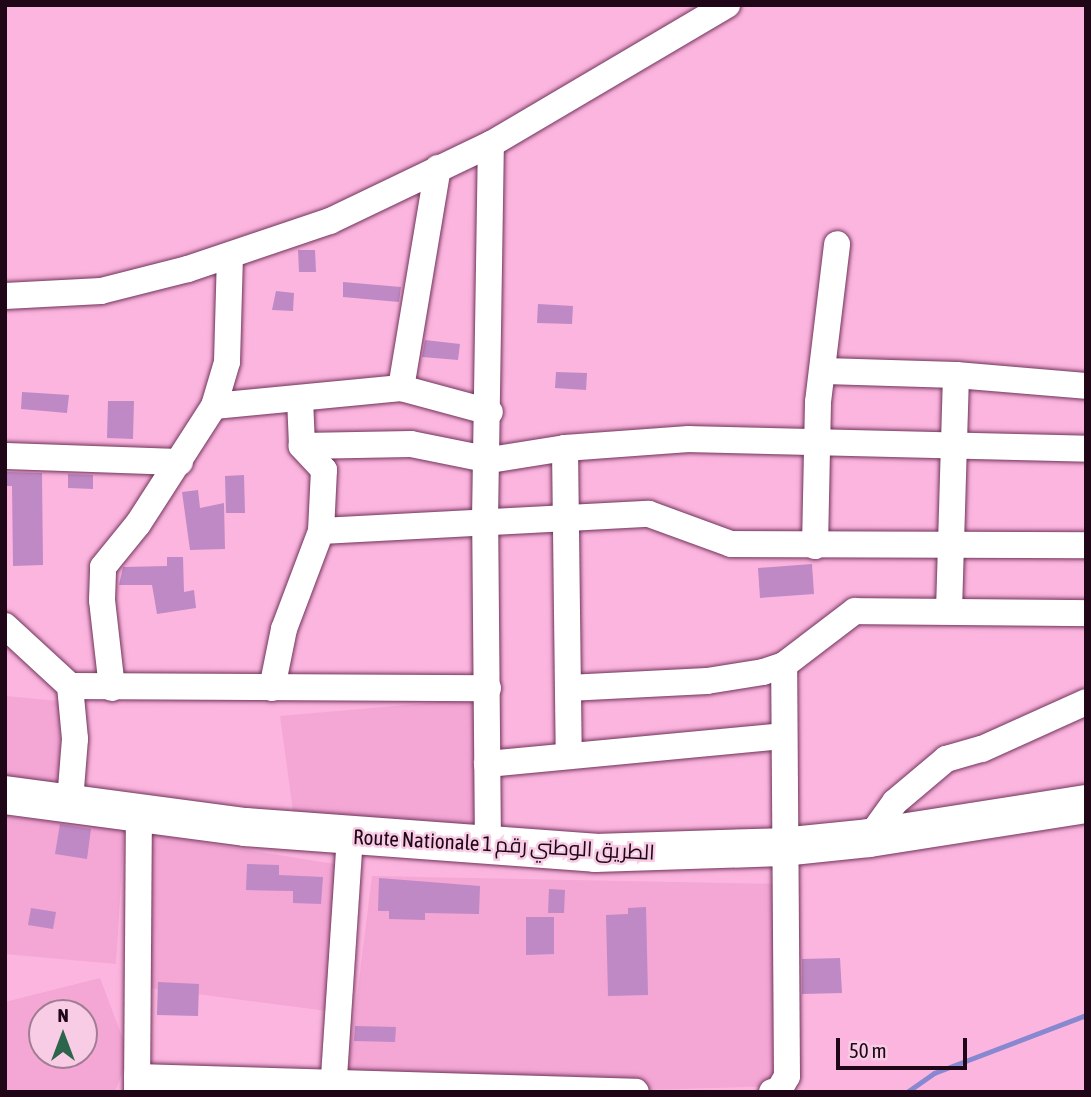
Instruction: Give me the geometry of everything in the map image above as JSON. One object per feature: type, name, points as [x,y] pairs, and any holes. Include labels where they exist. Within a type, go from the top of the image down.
[{"type":"highway","name":"Route Nationale الطريق الوطني رقم 1","points":[[5,795],[350,836],[595,853],[782,847],[869,838],[1086,804]]},
{"type":"street","points":[[5,296],[101,291],[230,256],[330,222],[491,144],[727,5]]},
{"type":"street","points":[[488,847],[485,520],[490,460],[491,144]]},
{"type":"street","points":[[401,388],[438,168]]},
{"type":"street","points":[[815,546],[816,441],[837,244]]},
{"type":"street","points":[[112,688],[102,600],[103,567],[180,462],[214,406],[227,362],[230,256]]},
{"type":"street","points":[[825,371],[956,375],[1086,386]]},
{"type":"street","points":[[949,611],[953,547],[951,443],[956,375]]},
{"type":"street","points":[[214,406],[401,388],[490,412]]},
{"type":"street","points":[[272,688],[284,629],[321,531],[324,470],[302,446],[300,399]]},
{"type":"street","points":[[302,446],[411,444],[490,460],[565,447],[689,439],[951,443],[1086,449]]},
{"type":"street","points":[[565,447],[569,756]]},
{"type":"street","points":[[5,456],[180,462]]},
{"type":"street","points":[[321,531],[567,515],[649,514],[731,544],[953,547],[1086,545]]},
{"type":"street","points":[[568,688],[707,681],[784,666],[845,614],[949,611],[1086,613]]},
{"type":"street","points":[[5,626],[70,686],[488,688]]},
{"type":"street","points":[[772,1092],[779,1090],[787,1076],[782,847],[784,666]]},
{"type":"street","points":[[70,686],[75,740],[70,801]]},
{"type":"street","points":[[869,838],[895,802],[946,759],[993,744],[1086,702]]},
{"type":"street","points":[[487,764],[783,736]]},
{"type":"street","points":[[139,810],[137,1084],[636,1092]]},
{"type":"street","points":[[333,1088],[350,836]]},
{"type":"shaded area","points":[[5,696],[59,701],[60,788],[5,783]]},
{"type":"shaded area","points":[[474,699],[477,834],[294,818],[280,716]]},
{"type":"shaded area","points":[[5,816],[124,830],[116,964],[5,954]]},
{"type":"shaded area","points":[[149,834],[359,868],[350,1014],[150,988]]},
{"type":"shaded area","points":[[372,876],[782,884],[777,1086],[578,1092],[346,1086]]},
{"type":"shaded area","points":[[100,978],[129,1055],[115,1092],[5,1092],[5,1002]]},
{"type":"building","points":[[298,250],[315,250],[316,272],[299,272]]},
{"type":"building","points":[[343,282],[401,287],[399,302],[343,297]]},
{"type":"building","points":[[276,291],[294,293],[293,311],[272,310]]},
{"type":"building","points":[[538,304],[573,306],[572,324],[537,323]]},
{"type":"building","points":[[425,340],[460,344],[458,360],[422,357]]},
{"type":"building","points":[[556,372],[587,373],[586,390],[555,388]]},
{"type":"building","points":[[22,392],[69,395],[67,413],[21,409]]},
{"type":"building","points":[[108,401],[134,401],[133,439],[107,438]]},
{"type":"building","points":[[5,472],[42,473],[43,565],[13,566],[12,486],[5,486]]},
{"type":"building","points":[[68,474],[93,475],[93,489],[68,488]]},
{"type":"building","points":[[244,475],[245,513],[226,513],[225,476]]},
{"type":"building","points":[[198,490],[200,508],[224,503],[225,549],[190,550],[182,492]]},
{"type":"building","points":[[167,557],[183,557],[184,592],[194,590],[196,608],[157,614],[152,585],[119,585],[123,567],[167,566]]},
{"type":"building","points":[[812,564],[814,594],[760,598],[758,568]]},
{"type":"building","points":[[60,824],[91,829],[87,859],[55,854]]},
{"type":"building","points":[[247,864],[279,865],[279,875],[323,877],[321,904],[293,903],[293,891],[246,890]]},
{"type":"building","points":[[379,878],[480,886],[479,914],[425,913],[425,920],[389,919],[389,911],[378,911]]},
{"type":"building","points":[[549,889],[565,890],[564,913],[548,913]]},
{"type":"building","points":[[646,907],[648,995],[608,996],[606,915],[628,914],[628,908]]},
{"type":"building","points":[[31,908],[56,912],[53,929],[28,925]]},
{"type":"building","points":[[526,917],[554,917],[554,954],[526,955]]},
{"type":"building","points":[[840,958],[842,993],[802,994],[802,959]]},
{"type":"building","points":[[158,982],[199,984],[198,1016],[157,1015]]},
{"type":"building","points":[[355,1026],[396,1027],[395,1042],[354,1041]]},
{"type":"waterway","points":[[907,1092],[934,1073],[1086,1015]]}]
